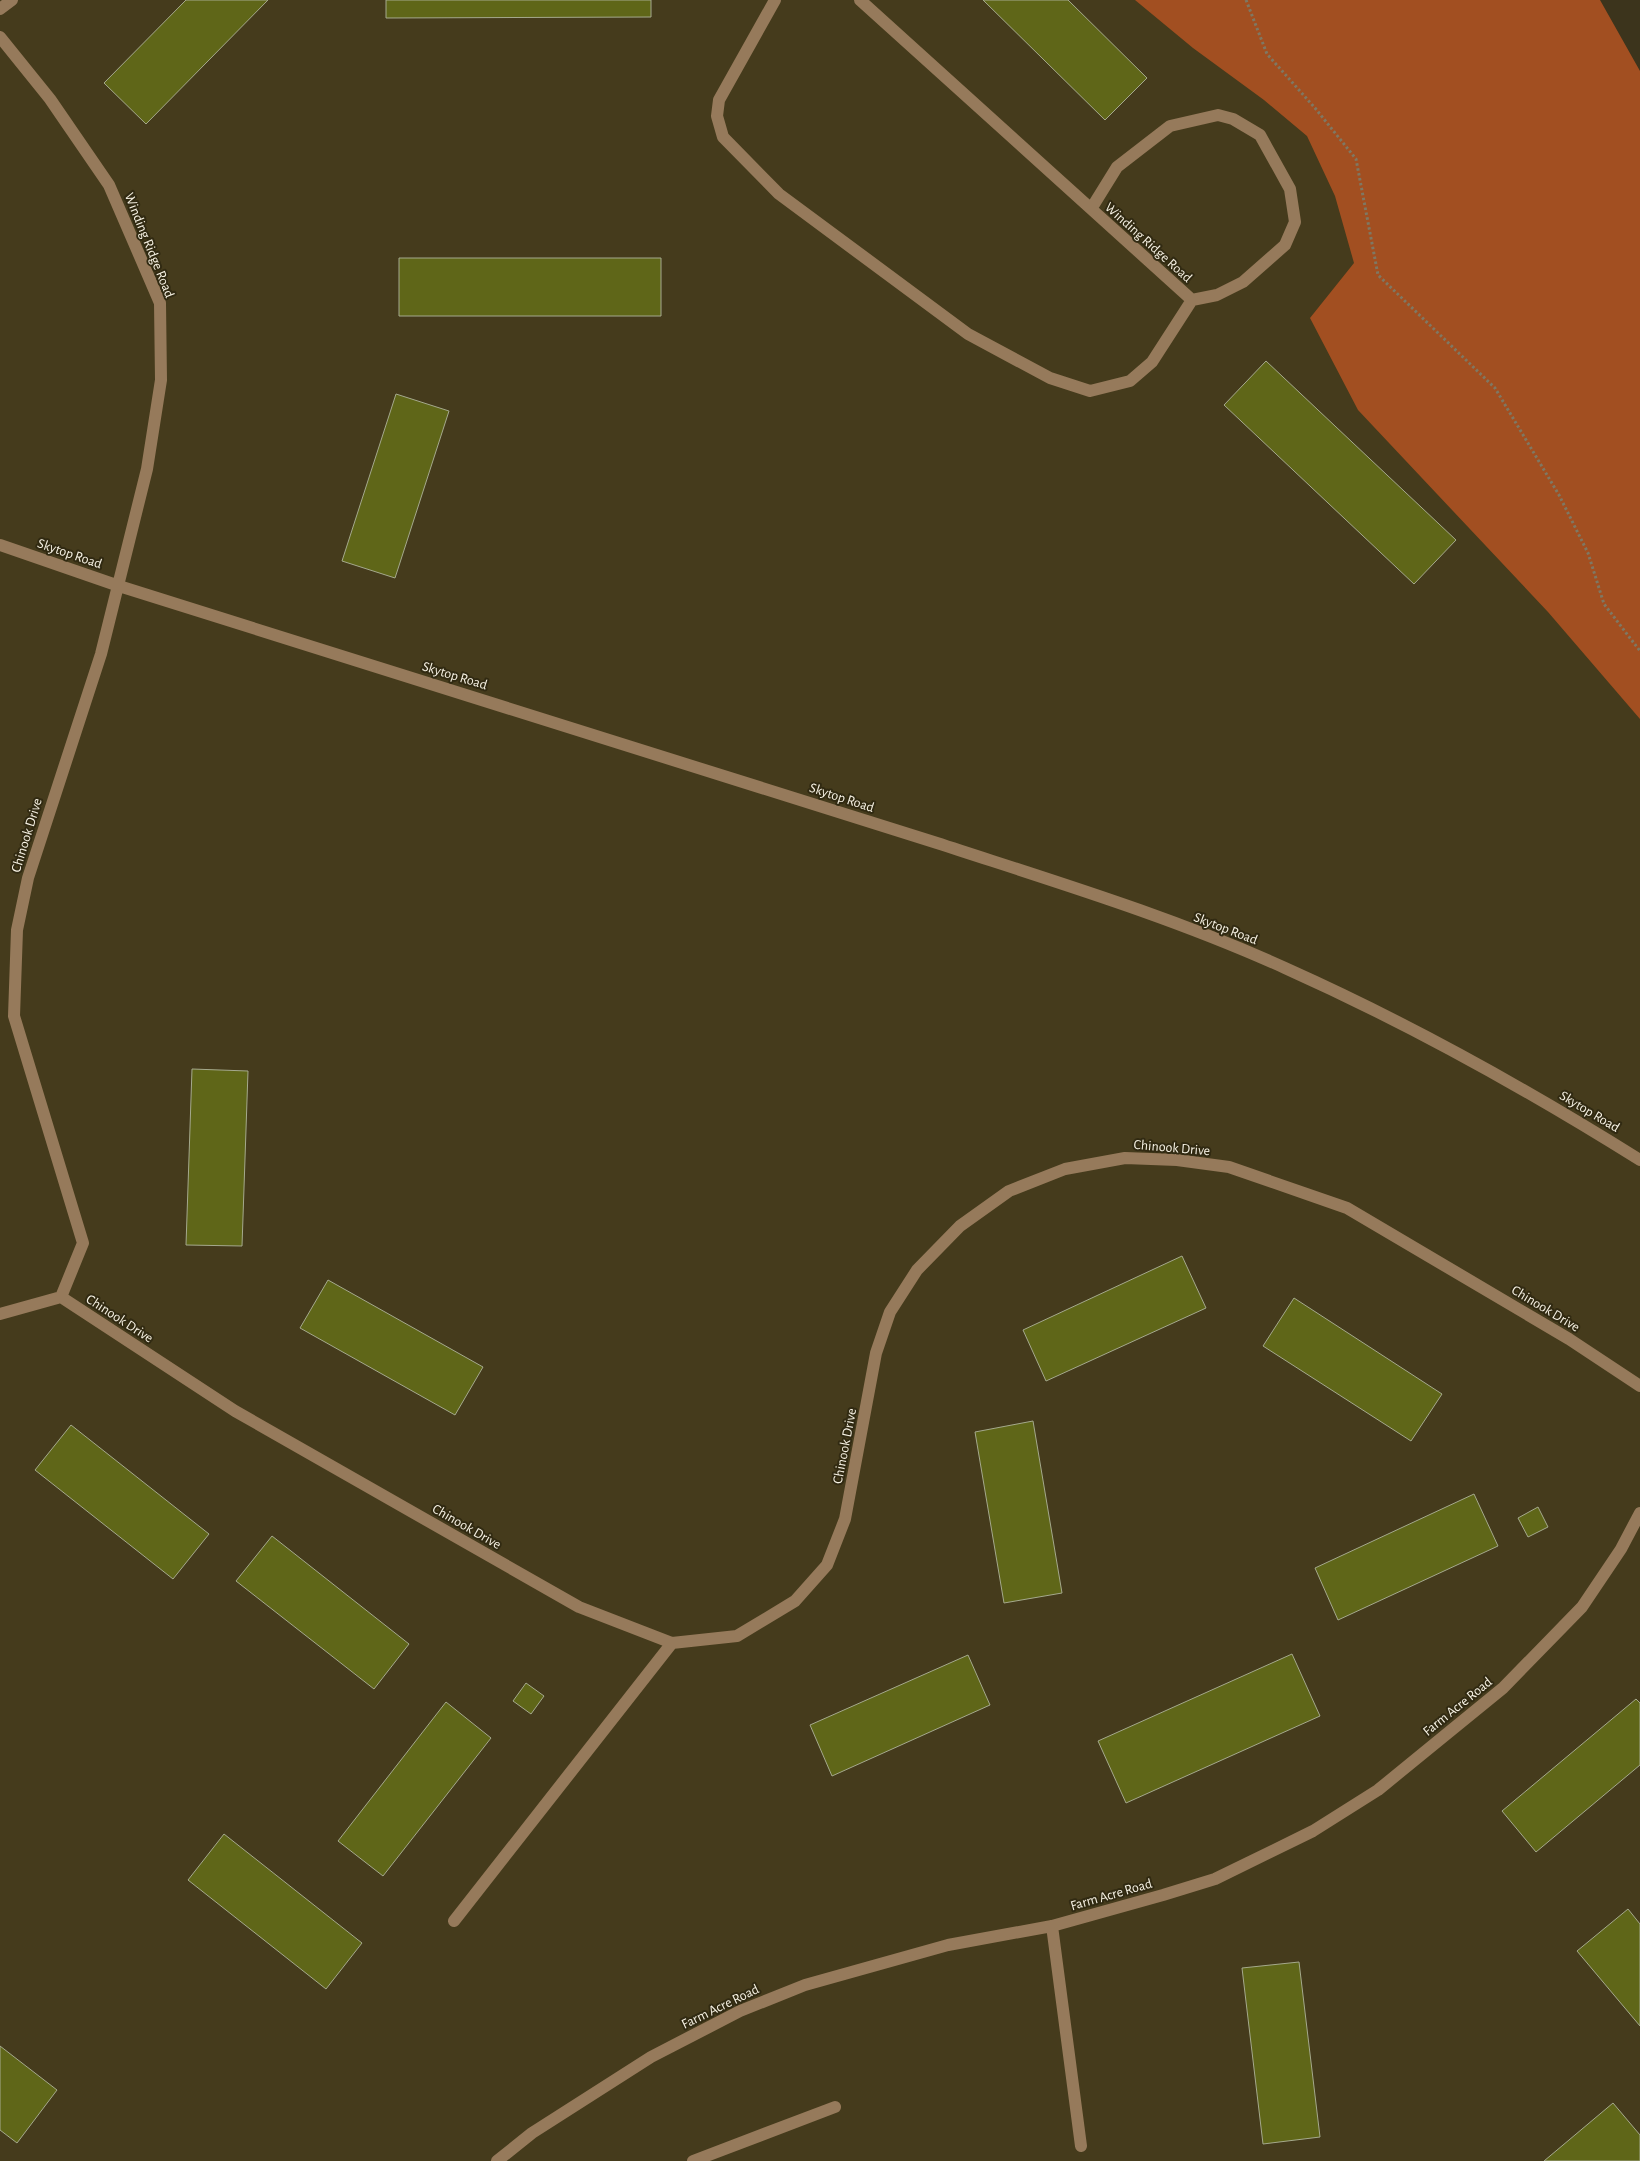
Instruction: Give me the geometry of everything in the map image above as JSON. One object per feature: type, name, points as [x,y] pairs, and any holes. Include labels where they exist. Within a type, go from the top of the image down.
[{"type":"street","points":[[0,9],[12,0]]},
{"type":"street","points":[[776,0],[719,100],[717,116],[723,137],[779,194],[968,334],[1050,378],[1090,391],[1130,381],[1152,362],[1192,300]]},
{"type":"street","name":"Winding Ridge Road","points":[[860,0],[1091,209],[1192,300],[1217,296],[1243,282],[1285,245],[1295,222],[1290,189],[1260,135],[1233,119],[1218,115],[1170,126],[1117,167],[1091,209]]},
{"type":"street","name":"Winding Ridge Road","points":[[0,37],[50,99],[109,185],[160,304],[161,380],[147,469],[119,586]]},
{"type":"street","name":"Skytop Road","points":[[0,545],[119,586],[946,846],[1065,885],[1190,930],[1291,971],[1376,1010],[1474,1060],[1640,1160]]},
{"type":"street","name":"Chinook Drive","points":[[119,586],[101,654],[28,878],[17,930],[14,1016],[83,1243],[61,1297],[235,1410],[579,1607],[672,1643],[737,1636],[796,1601],[827,1566],[846,1519],[876,1353],[890,1312],[917,1270],[960,1226],[1009,1191],[1066,1169],[1125,1158],[1176,1160],[1220,1166],[1347,1208],[1569,1339],[1640,1386]]},
{"type":"street","points":[[0,1314],[61,1297]]},
{"type":"street","name":"Farm Acre Road","points":[[497,2161],[532,2132],[651,2057],[740,2011],[805,1985],[939,1948],[1052,1926],[1214,1879],[1313,1831],[1378,1790],[1503,1688],[1582,1607],[1621,1550],[1640,1513]]},
{"type":"street","points":[[454,1921],[672,1643]]},
{"type":"street","points":[[1052,1926],[1081,2146]]},
{"type":"street","points":[[693,2161],[835,2107]]},
{"type":"path","points":[[1246,0],[1266,54],[1315,108],[1356,160],[1378,275],[1495,388],[1559,495],[1588,553],[1604,604],[1640,651]]},
{"type":"shaded area","points":[[0,0],[1455,0],[1640,310],[1640,2161],[0,2161]]},
{"type":"shaded area","points":[[1135,0],[1600,0],[1640,71],[1640,719],[1548,612],[1358,410],[1310,318],[1354,263],[1335,196],[1307,136],[1264,100],[1193,48]]},
{"type":"building","points":[[186,0],[268,0],[146,124],[104,83]]},
{"type":"building","points":[[386,0],[651,0],[651,17],[386,18]]},
{"type":"building","points":[[983,0],[1068,0],[1147,78],[1105,120]]},
{"type":"building","points":[[399,258],[661,258],[661,316],[399,316]]},
{"type":"building","points":[[1266,361],[1456,540],[1414,584],[1224,405]]},
{"type":"building","points":[[396,394],[449,411],[395,578],[342,561]]},
{"type":"building","points":[[192,1069],[248,1071],[242,1246],[186,1245]]},
{"type":"building","points":[[1182,1256],[1206,1308],[1046,1381],[1023,1330]]},
{"type":"building","points":[[328,1280],[483,1367],[455,1415],[300,1328]]},
{"type":"building","points":[[1294,1298],[1442,1394],[1411,1441],[1263,1346]]},
{"type":"building","points":[[1033,1421],[1062,1593],[1004,1603],[975,1432]]},
{"type":"building","points":[[71,1425],[209,1534],[173,1579],[35,1470]]},
{"type":"building","points":[[1474,1494],[1498,1546],[1338,1620],[1315,1568]]},
{"type":"building","points":[[1538,1507],[1548,1527],[1528,1537],[1518,1518]]},
{"type":"building","points":[[272,1536],[409,1644],[374,1689],[236,1581]]},
{"type":"building","points":[[1292,1654],[1320,1716],[1126,1803],[1098,1741]]},
{"type":"building","points":[[968,1655],[990,1705],[832,1776],[810,1725]]},
{"type":"building","points":[[526,1683],[544,1696],[531,1714],[513,1701]]},
{"type":"building","points":[[1636,1699],[1640,1703],[1640,1765],[1536,1852],[1502,1811]]},
{"type":"building","points":[[446,1702],[491,1738],[383,1876],[338,1841]]},
{"type":"building","points":[[224,1834],[362,1943],[326,1989],[188,1880]]},
{"type":"building","points":[[1628,1909],[1640,1924],[1640,2026],[1577,1951]]},
{"type":"building","points":[[1299,1962],[1320,2137],[1263,2144],[1242,1968]]},
{"type":"building","points":[[0,2046],[57,2090],[17,2143],[0,2130]]},
{"type":"building","points":[[1613,2103],[1640,2135],[1640,2161],[1544,2161]]}]
